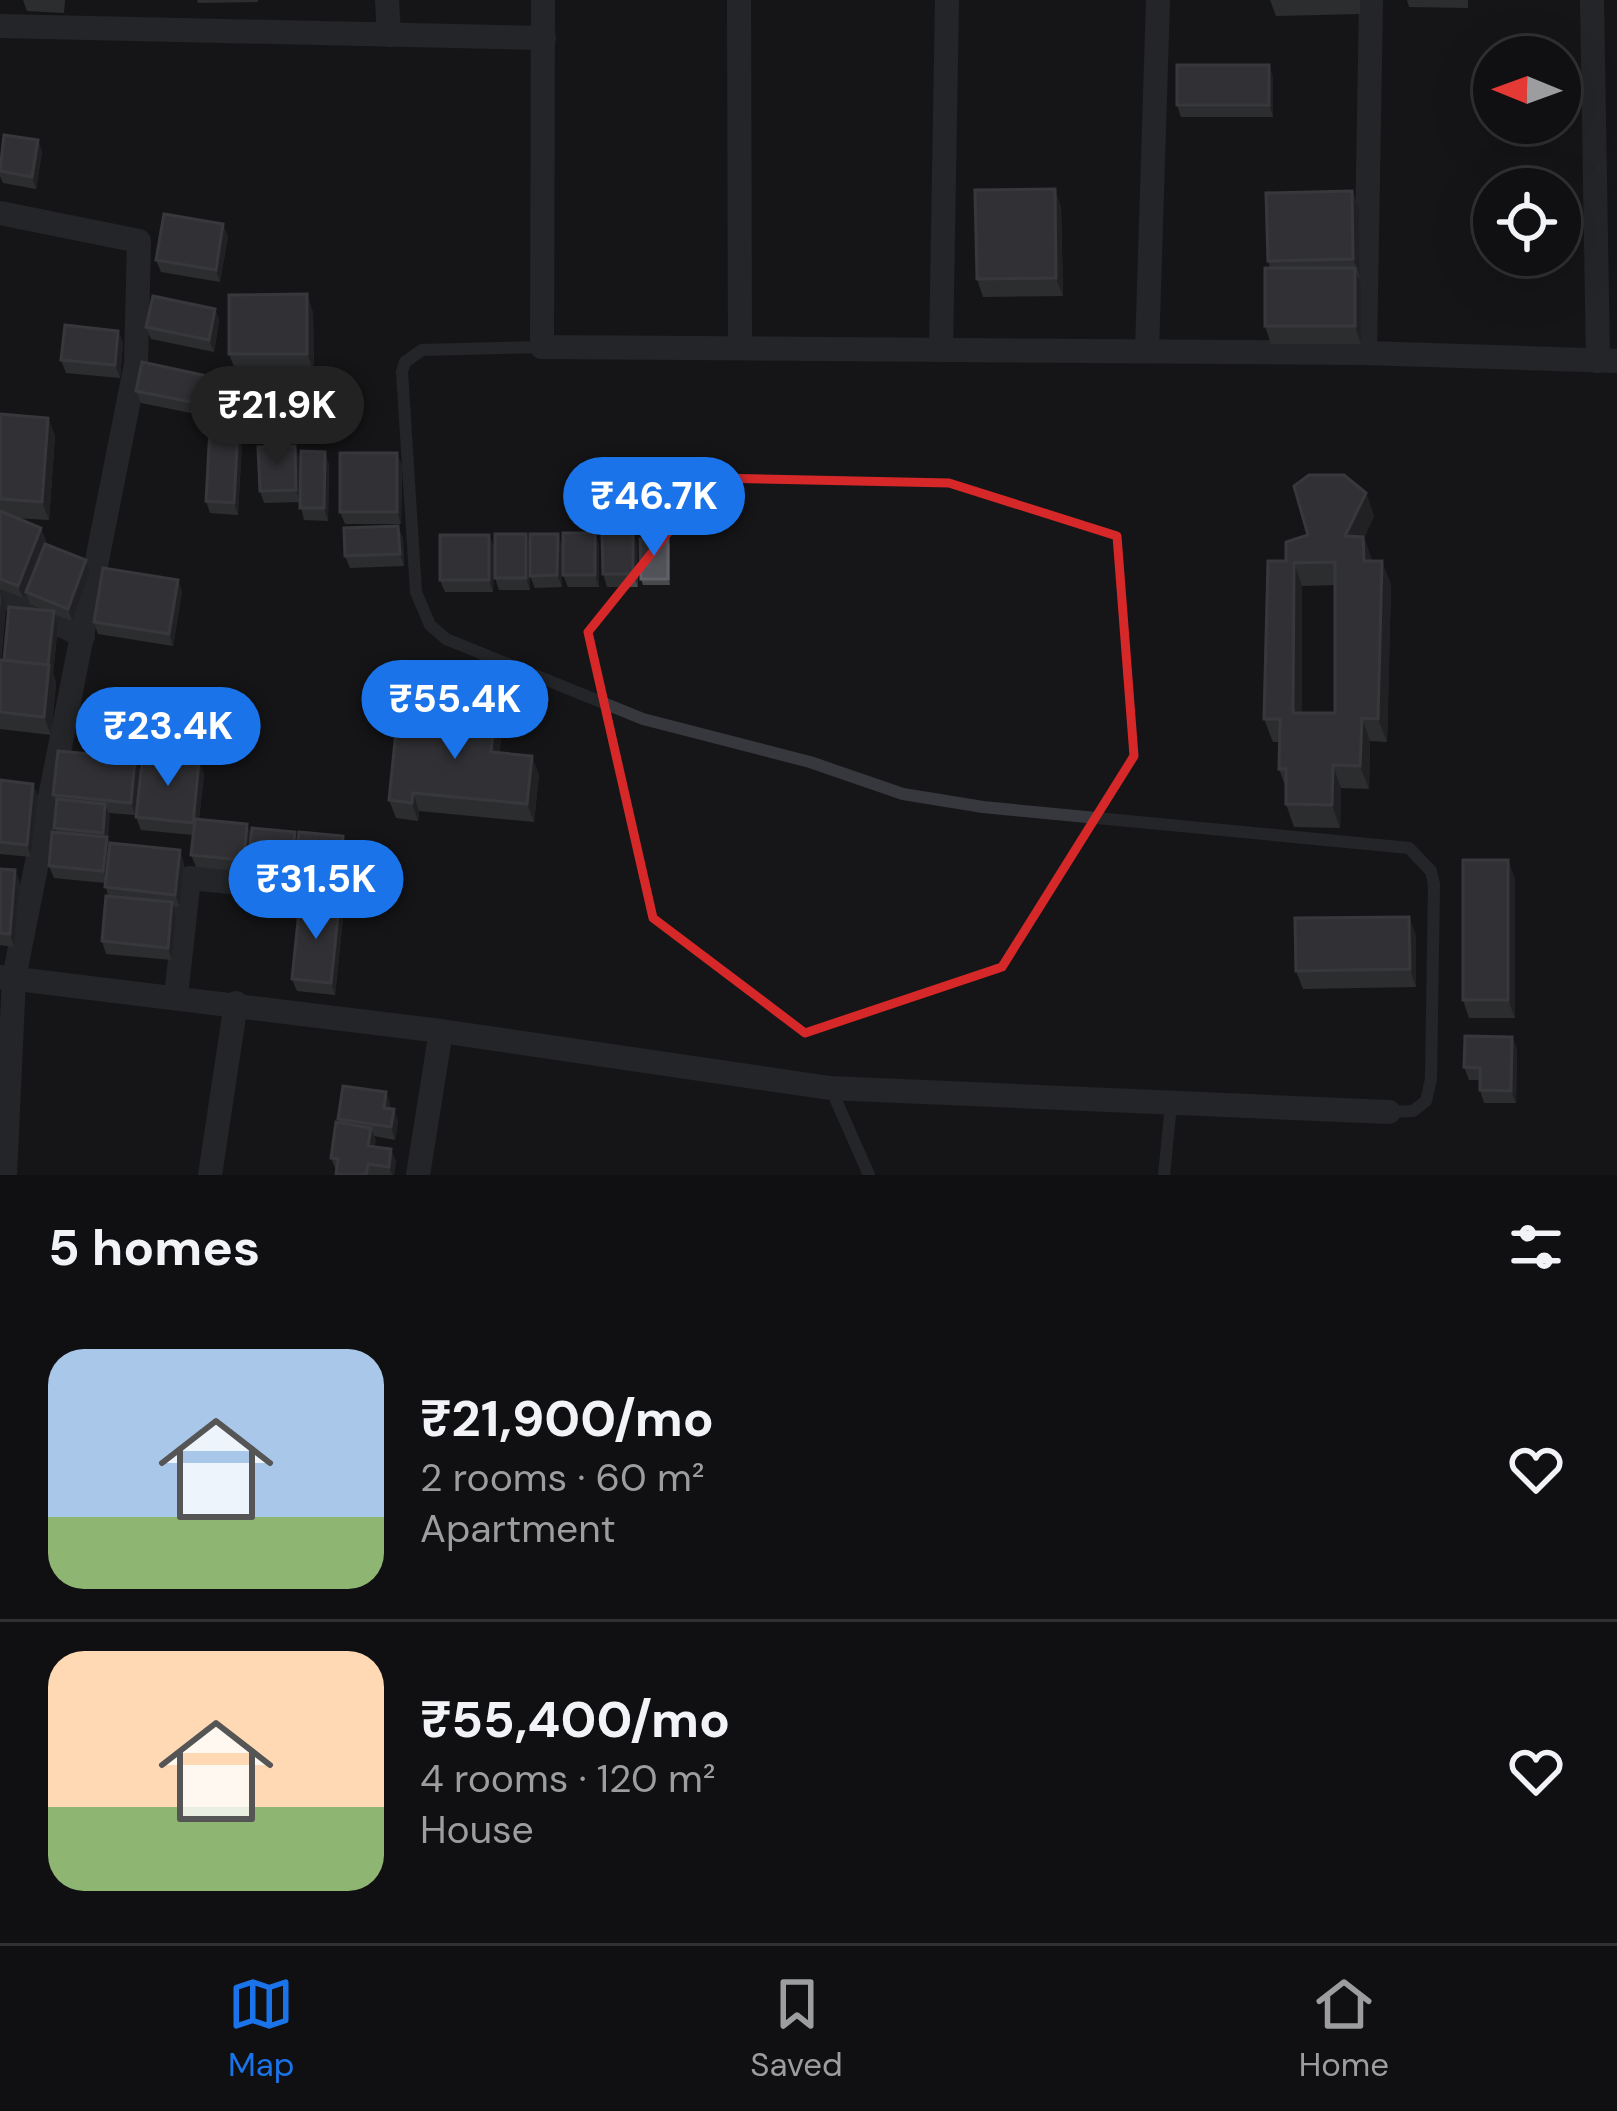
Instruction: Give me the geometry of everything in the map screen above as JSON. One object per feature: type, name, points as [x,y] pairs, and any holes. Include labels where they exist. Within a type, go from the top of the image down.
[{"type":"street","points":[[387,0],[388,35]]},
{"type":"street","points":[[543,0],[542,346],[1365,353],[1607,361],[1592,0]]},
{"type":"street","points":[[740,0],[740,347]]},
{"type":"street","points":[[941,349],[947,0]]},
{"type":"street","points":[[1147,351],[1158,0]]},
{"type":"street","points":[[1365,353],[1371,0]]},
{"type":"street","points":[[0,26],[544,38]]},
{"type":"street","points":[[0,213],[140,241],[136,364],[83,636],[7,978],[5,1175]]},
{"type":"street","points":[[0,594],[83,636]]},
{"type":"street","points":[[176,996],[189,878],[358,894]]},
{"type":"street","points":[[7,978],[441,1031],[830,1088],[1389,1112]]},
{"type":"street","points":[[210,1175],[236,1004]]},
{"type":"street","points":[[418,1175],[441,1031]]},
{"type":"lane","points":[[542,346],[422,350],[405,362],[416,592],[430,625],[446,639],[643,719],[810,762],[903,794],[983,807],[1409,848],[1431,871],[1434,884],[1431,1079],[1426,1102],[1413,1111],[1389,1112]]},
{"type":"lane","points":[[830,1088],[869,1175]]},
{"type":"lane","points":[[1164,1175],[1171,1105]]},
{"type":"highlighted area","points":[[712,478],[949,483],[1117,536],[1134,756],[1002,967],[805,1033],[653,918],[588,632]]},
{"type":"building","points":[[1177,65],[1269,65],[1269,105],[1177,105]]},
{"type":"building","points":[[4,135],[38,140],[32,177],[0,171]]},
{"type":"building","points":[[1055,189],[1056,278],[977,279],[975,190]]},
{"type":"building","points":[[1352,191],[1353,259],[1268,261],[1266,193]]},
{"type":"building","points":[[164,214],[223,224],[216,270],[156,260]]},
{"type":"building","points":[[1265,268],[1355,268],[1355,326],[1265,326]]},
{"type":"building","points":[[307,294],[307,354],[229,354],[229,295]]},
{"type":"building","points":[[153,296],[215,309],[209,340],[146,327]]},
{"type":"building","points":[[65,325],[118,331],[115,365],[61,360]]},
{"type":"building","points":[[142,362],[207,376],[201,404],[136,391]]},
{"type":"building","points":[[0,414],[48,418],[42,502],[0,499]]},
{"type":"building","points":[[210,428],[238,429],[234,503],[206,501]]},
{"type":"building","points":[[295,446],[296,490],[260,491],[258,447]]},
{"type":"building","points":[[301,451],[325,452],[324,508],[300,508]]},
{"type":"building","points":[[340,453],[397,453],[397,512],[340,512]]},
{"type":"building","points":[[1309,475],[1344,475],[1366,493],[1345,536],[1363,537],[1364,561],[1382,561],[1378,719],[1362,718],[1360,766],[1333,765],[1332,805],[1286,804],[1286,769],[1279,769],[1280,719],[1264,719],[1268,561],[1286,561],[1286,542],[1308,535],[1294,486]],"holes":[[[1335,562],[1335,713],[1293,713],[1294,563]]]},
{"type":"building","points":[[0,511],[41,528],[18,586],[0,579]]},
{"type":"building","points":[[398,526],[400,554],[345,556],[344,528]]},
{"type":"building","points":[[633,532],[633,574],[603,574],[602,533]]},
{"type":"building","points":[[563,533],[595,533],[595,575],[563,575]]},
{"type":"building","points":[[495,534],[526,534],[526,578],[495,578]]},
{"type":"building","points":[[530,534],[558,534],[557,575],[530,576]]},
{"type":"building","points":[[440,535],[489,535],[489,580],[440,580]]},
{"type":"building","points":[[640,539],[668,539],[668,579],[641,579]]},
{"type":"building","points":[[45,544],[86,560],[68,609],[26,592]]},
{"type":"building","points":[[103,568],[178,580],[169,634],[94,622]]},
{"type":"building","points":[[9,607],[54,611],[48,665],[4,660]]},
{"type":"building","points":[[0,660],[49,665],[44,717],[0,712]]},
{"type":"building","points":[[398,712],[494,722],[491,752],[532,756],[527,804],[413,793],[412,803],[389,800]]},
{"type":"building","points":[[58,751],[135,758],[131,803],[53,795]]},
{"type":"building","points":[[143,755],[199,761],[193,823],[136,817]]},
{"type":"building","points":[[0,780],[33,784],[27,845],[0,842]]},
{"type":"building","points":[[57,799],[105,804],[103,833],[54,828]]},
{"type":"building","points":[[195,819],[247,824],[244,860],[191,855]]},
{"type":"building","points":[[252,828],[295,832],[291,868],[248,863]]},
{"type":"building","points":[[52,832],[107,837],[103,871],[49,866]]},
{"type":"building","points":[[299,832],[343,836],[340,871],[295,867]]},
{"type":"building","points":[[110,843],[180,850],[175,895],[105,887]]},
{"type":"building","points":[[1463,860],[1508,860],[1508,1000],[1463,1000]]},
{"type":"building","points":[[0,869],[15,870],[10,934],[0,933]]},
{"type":"building","points":[[106,896],[172,902],[168,948],[102,941]]},
{"type":"building","points":[[300,902],[339,906],[331,983],[292,979]]},
{"type":"building","points":[[1409,917],[1410,969],[1296,971],[1295,918]]},
{"type":"building","points":[[1465,1036],[1512,1037],[1511,1091],[1480,1090],[1480,1068],[1464,1067]]},
{"type":"building","points":[[343,1086],[386,1092],[384,1108],[394,1109],[391,1127],[338,1119]]},
{"type":"building","points":[[336,1122],[371,1128],[368,1146],[391,1149],[389,1167],[368,1164],[366,1175],[336,1175],[338,1159],[331,1158]]}]
